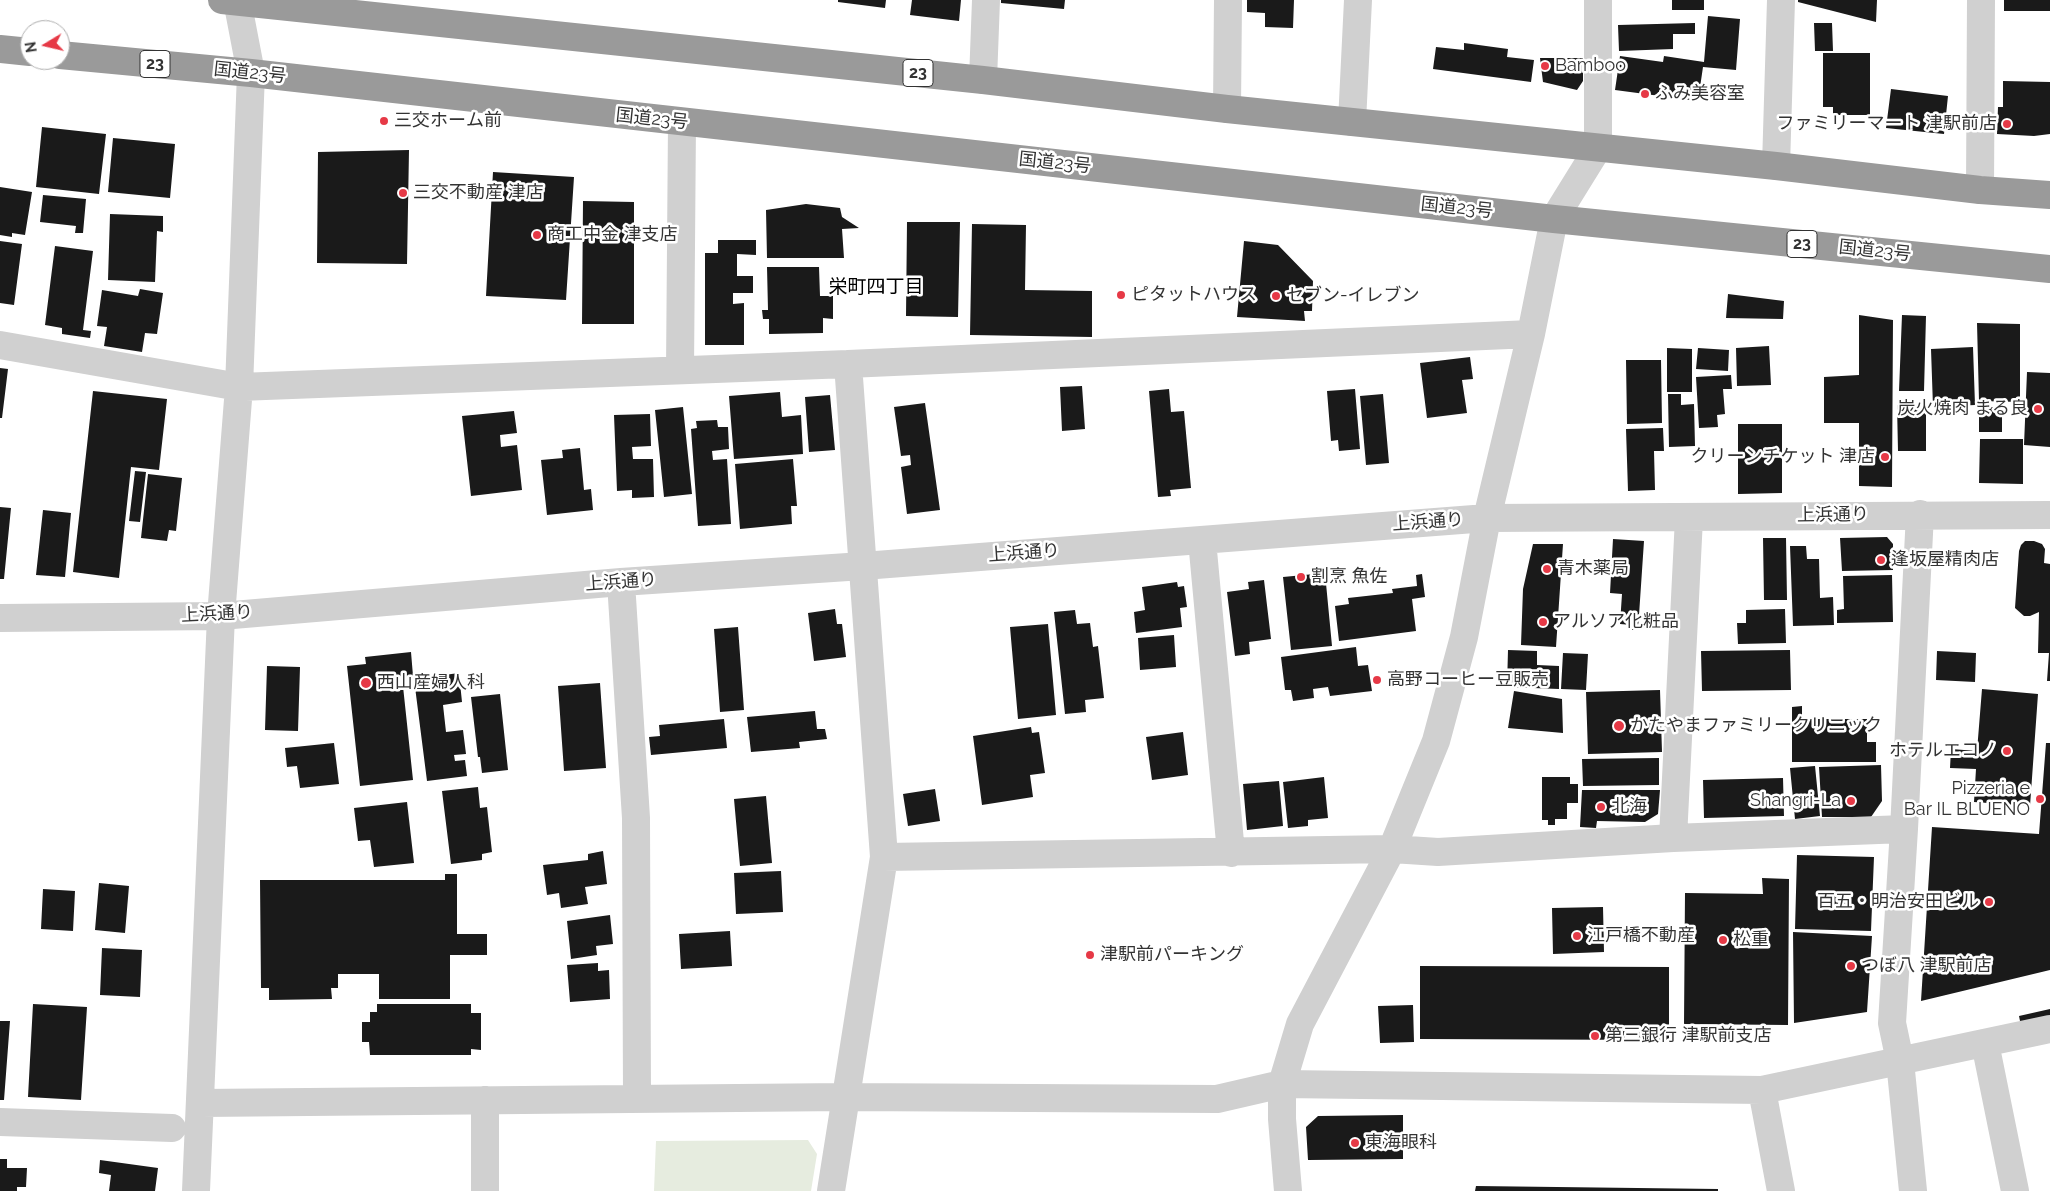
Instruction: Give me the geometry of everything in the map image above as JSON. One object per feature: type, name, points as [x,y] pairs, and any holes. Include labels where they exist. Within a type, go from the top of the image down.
[{"type":"highway","name":"23","points":[[232,1],[983,80],[1227,109],[1776,166],[1980,190],[2050,195]]},
{"type":"highway","points":[[0,49],[20,51]]},
{"type":"highway","name":"国道23号","points":[[70,55],[251,73],[1554,219],[2050,269]]},
{"type":"street","points":[[983,80],[986,0]]},
{"type":"street","points":[[1227,109],[1228,0]]},
{"type":"street","points":[[1352,122],[1358,0]]},
{"type":"street","points":[[1288,1191],[1282,1119],[1282,1084],[1300,1024],[1392,849],[1436,740],[1464,636],[1487,518],[1531,334],[1554,219],[1598,148],[1598,0]]},
{"type":"street","points":[[1776,166],[1782,0]]},
{"type":"street","points":[[1980,0],[1980,190]]},
{"type":"street","points":[[196,1191],[221,616],[239,387],[251,73],[232,1]]},
{"type":"street","points":[[680,370],[682,122]]},
{"type":"street","points":[[0,345],[239,387],[848,364],[1531,334]]},
{"type":"street","points":[[831,1191],[884,857],[848,364]]},
{"type":"street","points":[[1913,1191],[1900,1061],[1892,1023],[1920,514]]},
{"type":"street","name":"上浜通り","points":[[0,618],[221,616],[621,582],[864,566],[1487,518],[2050,514]]},
{"type":"street","points":[[1673,838],[1689,518]]},
{"type":"street","points":[[1202,540],[1231,853]]},
{"type":"street","points":[[621,582],[636,818],[637,1099]]},
{"type":"street","points":[[884,857],[1392,849],[1438,852],[1673,838],[1904,829]]},
{"type":"street","points":[[201,1102],[845,1097],[1217,1099],[1282,1084],[1762,1090],[2050,1030]]},
{"type":"street","points":[[1985,1043],[2015,1191]]},
{"type":"street","points":[[1762,1090],[1781,1191]]},
{"type":"street","points":[[485,1100],[485,1191]]},
{"type":"street","points":[[0,1122],[172,1128]]},
{"type":"shaded area","points":[[808,1140],[817,1154],[811,1191],[654,1191],[656,1141]]},
{"type":"building","points":[[838,0],[886,0],[885,8],[838,2]]},
{"type":"building","points":[[912,0],[961,0],[959,21],[910,15]]},
{"type":"building","points":[[1001,0],[1065,0],[1064,9],[1001,3]]},
{"type":"building","points":[[1247,0],[1294,0],[1293,28],[1265,27],[1265,13],[1247,12]]},
{"type":"building","points":[[1672,0],[1704,0],[1704,10],[1672,10]]},
{"type":"building","points":[[1798,0],[1877,0],[1876,22],[1798,2]]},
{"type":"building","points":[[2004,0],[2050,0],[2050,11],[2004,11]]},
{"type":"building","points":[[1708,16],[1740,19],[1736,70],[1703,67],[1698,101],[1615,90],[1620,56],[1663,62],[1664,56],[1704,62]]},
{"type":"building","points":[[1695,23],[1695,34],[1673,34],[1673,49],[1619,51],[1618,25]]},
{"type":"building","points":[[1814,23],[1832,23],[1833,51],[1815,51]]},
{"type":"building","points":[[1464,43],[1508,49],[1507,57],[1534,60],[1531,82],[1433,69],[1436,47],[1464,50]]},
{"type":"building","points":[[1823,53],[1870,53],[1870,115],[1833,115],[1833,107],[1823,107]]},
{"type":"building","points":[[1540,58],[1583,58],[1583,81],[1577,90],[1543,82]]},
{"type":"building","points":[[2003,81],[2050,82],[2050,134],[2034,136],[1997,134],[1998,107],[2003,107]]},
{"type":"building","points":[[1891,89],[1948,96],[1944,134],[1886,128]]},
{"type":"building","points":[[42,127],[106,134],[99,194],[36,187]]},
{"type":"building","points":[[113,138],[175,144],[170,198],[108,192]]},
{"type":"building","points":[[409,150],[407,264],[317,263],[318,152]]},
{"type":"building","points":[[493,172],[574,177],[566,300],[486,296]]},
{"type":"building","points":[[0,187],[32,192],[25,235],[12,233],[12,237],[0,235]]},
{"type":"building","points":[[43,195],[86,199],[83,233],[75,233],[76,226],[40,222]]},
{"type":"building","points":[[583,201],[634,202],[634,324],[582,324]]},
{"type":"building","points":[[806,204],[840,208],[842,217],[859,228],[842,229],[844,258],[767,258],[766,210]]},
{"type":"building","points":[[110,214],[163,216],[163,232],[157,231],[155,282],[108,280]]},
{"type":"building","points":[[907,222],[960,222],[958,317],[906,316]]},
{"type":"building","points":[[972,224],[1026,225],[1025,290],[1092,291],[1092,337],[970,335]]},
{"type":"building","points":[[718,240],[756,240],[756,255],[737,254],[737,276],[753,276],[753,293],[733,293],[733,304],[744,303],[744,345],[705,345],[705,253],[718,253]]},
{"type":"building","points":[[0,241],[22,244],[14,305],[0,303]]},
{"type":"building","name":"セブン-イレブン","points":[[1244,241],[1278,245],[1313,281],[1312,311],[1304,311],[1305,321],[1237,317]]},
{"type":"building","points":[[55,246],[93,251],[83,330],[91,331],[90,338],[62,334],[62,328],[45,325]]},
{"type":"building","points":[[767,267],[819,267],[820,296],[833,296],[833,319],[823,318],[823,333],[769,334],[769,319],[763,319],[762,310],[768,310]]},
{"type":"building","points":[[140,289],[163,293],[157,334],[145,333],[142,352],[104,346],[107,327],[97,326],[102,290],[138,296]]},
{"type":"building","points":[[1728,294],[1784,301],[1783,319],[1726,318]]},
{"type":"building","points":[[1859,315],[1893,320],[1892,487],[1859,486],[1859,423],[1824,423],[1824,377],[1859,375]]},
{"type":"building","points":[[1902,315],[1926,316],[1924,391],[1899,391]]},
{"type":"building","points":[[1977,323],[2020,324],[2020,402],[1979,401]]},
{"type":"building","points":[[1769,346],[1771,385],[1737,386],[1736,348]]},
{"type":"building","points":[[1973,347],[1975,405],[1933,407],[1931,349]]},
{"type":"building","points":[[1667,348],[1692,349],[1692,392],[1667,392]]},
{"type":"building","points":[[1698,348],[1729,350],[1728,371],[1696,369]]},
{"type":"building","points":[[1470,357],[1473,379],[1462,380],[1467,413],[1427,418],[1420,363]]},
{"type":"building","points":[[1626,360],[1661,360],[1662,423],[1627,424]]},
{"type":"building","points":[[0,368],[8,369],[2,418],[0,418]]},
{"type":"building","name":"炭火焼肉 まる良","points":[[2027,372],[2050,373],[2050,447],[2024,445]]},
{"type":"building","points":[[1731,375],[1732,389],[1723,389],[1725,414],[1717,415],[1718,427],[1699,428],[1696,377]]},
{"type":"building","points":[[1082,386],[1085,429],[1062,431],[1060,387]]},
{"type":"building","points":[[1169,389],[1171,412],[1184,411],[1191,488],[1170,490],[1171,496],[1158,497],[1149,391]]},
{"type":"building","points":[[1355,389],[1360,449],[1339,451],[1338,440],[1331,441],[1327,391]]},
{"type":"building","points":[[93,391],[167,399],[159,470],[131,467],[119,578],[73,572]]},
{"type":"building","points":[[780,392],[782,417],[801,415],[803,454],[734,459],[729,396]]},
{"type":"building","points":[[1383,394],[1389,463],[1366,465],[1360,396]]},
{"type":"building","points":[[1668,394],[1681,394],[1681,405],[1694,404],[1695,446],[1669,447]]},
{"type":"building","points":[[830,395],[835,450],[809,452],[805,397]]},
{"type":"building","points":[[925,403],[940,510],[907,514],[901,467],[911,465],[910,455],[901,456],[894,407]]},
{"type":"building","points":[[1897,405],[1926,405],[1926,451],[1898,451]]},
{"type":"building","points":[[683,407],[692,494],[664,497],[655,410]]},
{"type":"building","points":[[1979,407],[2002,407],[2002,432],[1979,432]]},
{"type":"building","points":[[514,411],[517,433],[500,435],[501,447],[517,445],[522,490],[471,496],[462,416]]},
{"type":"building","points":[[650,414],[651,446],[632,447],[633,459],[653,459],[654,497],[632,498],[632,490],[617,491],[614,415]]},
{"type":"building","points":[[717,420],[718,427],[728,427],[729,449],[712,451],[713,460],[727,459],[731,524],[698,526],[691,429],[697,428],[696,421]]},
{"type":"building","points":[[1738,424],[1782,424],[1782,493],[1738,494]]},
{"type":"building","points":[[1663,428],[1664,451],[1654,451],[1655,490],[1628,491],[1626,429]]},
{"type":"building","points":[[1980,439],[2023,439],[2023,484],[1979,483]]},
{"type":"building","points":[[580,448],[584,490],[591,489],[593,510],[547,515],[541,460],[563,458],[562,450]]},
{"type":"building","points":[[793,459],[797,506],[791,506],[792,524],[740,529],[735,464]]},
{"type":"building","points":[[135,471],[146,472],[140,522],[129,521]]},
{"type":"building","points":[[148,474],[182,478],[176,531],[169,530],[167,541],[141,538]]},
{"type":"building","points":[[0,507],[11,508],[4,579],[0,579]]},
{"type":"building","points":[[43,510],[71,513],[65,577],[36,575]]},
{"type":"building","points":[[1887,537],[1893,544],[1893,570],[1842,571],[1840,538]]},
{"type":"building","points":[[1763,538],[1786,538],[1787,600],[1764,600]]},
{"type":"building","points":[[1613,539],[1644,541],[1638,630],[1632,630],[1632,625],[1620,624],[1622,594],[1610,593]]},
{"type":"building","points":[[2025,541],[2034,541],[2042,544],[2045,549],[2044,563],[2050,564],[2050,681],[2047,681],[2049,653],[2038,653],[2039,612],[2030,616],[2024,616],[2015,608],[2019,551]]},
{"type":"building","points":[[1533,544],[1563,544],[1556,647],[1521,645],[1523,589]]},
{"type":"building","points":[[1790,546],[1806,546],[1807,559],[1819,559],[1820,598],[1833,597],[1834,625],[1793,626]]},
{"type":"building","points":[[1325,573],[1332,646],[1291,650],[1283,577]]},
{"type":"building","points":[[1422,574],[1425,597],[1412,599],[1416,631],[1339,641],[1335,606],[1349,604],[1348,598],[1393,593],[1392,589],[1417,586],[1416,575]]},
{"type":"building","points":[[1892,575],[1893,622],[1837,623],[1837,610],[1844,609],[1843,576]]},
{"type":"building","points":[[1264,580],[1271,639],[1249,642],[1250,654],[1235,656],[1227,592],[1249,589],[1248,582]]},
{"type":"building","points":[[1177,582],[1178,587],[1184,586],[1187,607],[1180,608],[1182,627],[1136,633],[1134,612],[1145,610],[1142,587]]},
{"type":"building","points":[[835,609],[837,624],[842,624],[846,657],[814,661],[808,613]]},
{"type":"building","points":[[1785,609],[1786,643],[1738,644],[1737,623],[1746,623],[1746,610]]},
{"type":"building","points":[[1075,610],[1077,624],[1090,623],[1093,647],[1098,646],[1104,698],[1085,700],[1086,712],[1065,714],[1054,612]]},
{"type":"building","points":[[1048,624],[1056,715],[1018,719],[1010,627]]},
{"type":"building","points":[[738,627],[744,710],[720,712],[714,629]]},
{"type":"building","points":[[1174,635],[1176,667],[1140,670],[1138,638]]},
{"type":"building","points":[[1356,647],[1358,666],[1368,665],[1372,691],[1330,696],[1328,687],[1313,689],[1314,698],[1293,701],[1291,690],[1285,690],[1281,657]]},
{"type":"building","points":[[1508,650],[1537,651],[1537,665],[1559,666],[1559,689],[1507,687]]},
{"type":"building","points":[[1790,650],[1791,690],[1702,691],[1701,651]]},
{"type":"building","points":[[1937,651],[1976,653],[1975,682],[1936,680]]},
{"type":"building","points":[[411,652],[413,676],[402,677],[413,780],[360,786],[347,666],[366,664],[365,657]]},
{"type":"building","points":[[1563,653],[1588,654],[1586,690],[1561,689]]},
{"type":"building","points":[[267,666],[300,667],[298,731],[265,730]]},
{"type":"building","points":[[459,673],[462,702],[443,705],[446,732],[463,730],[466,754],[454,755],[455,761],[465,760],[467,776],[427,781],[414,679]]},
{"type":"building","points":[[600,683],[606,768],[564,771],[558,686]]},
{"type":"building","points":[[1982,689],[2038,694],[2030,806],[1974,802],[1976,769],[1950,768],[1951,749],[1977,751]]},
{"type":"building","points":[[1660,690],[1662,752],[1588,754],[1586,692]]},
{"type":"building","points":[[1514,691],[1562,699],[1563,733],[1508,728]]},
{"type":"building","points":[[500,694],[508,770],[482,773],[480,757],[478,757],[471,697]]},
{"type":"building","points":[[1802,706],[1802,719],[1867,719],[1867,742],[1876,742],[1876,762],[1792,762],[1792,707]]},
{"type":"building","points":[[815,711],[817,729],[825,729],[827,739],[799,742],[800,748],[751,752],[747,717]]},
{"type":"building","points":[[724,719],[727,748],[651,755],[649,737],[660,736],[659,725]]},
{"type":"building","points":[[1031,727],[1032,733],[1039,732],[1045,773],[1030,775],[1033,797],[982,805],[973,736]]},
{"type":"building","points":[[1183,732],[1188,775],[1152,780],[1146,737]]},
{"type":"building","points":[[334,743],[339,784],[300,788],[297,766],[287,767],[285,748]]},
{"type":"building","name":"百五・明治安田ビル","points":[[2046,743],[2050,743],[2050,970],[1921,1001],[1932,827],[2039,834]]},
{"type":"building","points":[[1659,758],[1659,785],[1583,786],[1582,759]]},
{"type":"building","points":[[1881,765],[1882,801],[1871,817],[1822,817],[1819,767]]},
{"type":"building","points":[[1815,766],[1820,816],[1795,819],[1790,768]]},
{"type":"building","points":[[1324,777],[1328,818],[1308,820],[1308,826],[1288,828],[1283,782]]},
{"type":"building","points":[[1542,777],[1570,777],[1570,784],[1578,784],[1578,803],[1567,803],[1567,819],[1555,819],[1555,825],[1548,825],[1548,820],[1542,820]]},
{"type":"building","points":[[1783,778],[1784,816],[1704,818],[1703,780]]},
{"type":"building","points":[[1279,781],[1283,826],[1247,830],[1243,784]]},
{"type":"building","points":[[478,787],[480,808],[487,807],[492,852],[482,854],[482,860],[451,864],[442,791]]},
{"type":"building","points":[[935,789],[940,821],[908,826],[903,794]]},
{"type":"building","points":[[1582,790],[1660,790],[1658,814],[1645,822],[1597,821],[1596,828],[1580,827]]},
{"type":"building","points":[[766,796],[772,863],[740,866],[734,799]]},
{"type":"building","points":[[407,802],[414,863],[374,867],[370,840],[358,841],[354,808]]},
{"type":"building","points":[[603,851],[607,884],[585,887],[588,904],[561,908],[559,893],[547,895],[543,865],[588,860],[588,854]]},
{"type":"building","points":[[1797,855],[1874,857],[1871,931],[1795,929]]},
{"type":"building","points":[[781,871],[783,912],[736,914],[734,873]]},
{"type":"building","points":[[445,874],[457,874],[457,934],[487,934],[487,955],[450,955],[450,999],[379,999],[379,974],[338,974],[338,988],[331,988],[332,999],[269,1000],[269,988],[261,988],[260,880],[445,880]]},
{"type":"building","points":[[1762,878],[1789,879],[1788,1025],[1684,1024],[1685,893],[1763,894]]},
{"type":"building","points":[[99,883],[129,886],[125,933],[95,930]]},
{"type":"building","points":[[43,889],[75,891],[73,931],[41,929]]},
{"type":"building","points":[[1603,907],[1604,952],[1553,954],[1552,908]]},
{"type":"building","points":[[610,915],[613,944],[596,946],[597,955],[571,959],[567,921]]},
{"type":"building","points":[[730,931],[732,966],[681,969],[679,934]]},
{"type":"building","points":[[1793,932],[1872,936],[1867,1012],[1794,1023]]},
{"type":"building","points":[[102,948],[142,950],[140,997],[100,995]]},
{"type":"building","points":[[598,963],[598,971],[609,970],[610,999],[570,1002],[567,965]]},
{"type":"building","points":[[1420,966],[1669,967],[1669,1040],[1420,1039]]},
{"type":"building","points":[[33,1004],[87,1007],[81,1100],[28,1097]]},
{"type":"building","points":[[377,1004],[471,1004],[471,1013],[481,1013],[481,1050],[471,1049],[471,1055],[370,1055],[369,1042],[362,1042],[362,1022],[370,1022],[370,1012],[377,1012]]},
{"type":"building","points":[[1413,1005],[1414,1042],[1380,1043],[1378,1006]]},
{"type":"building","points":[[2050,1009],[2050,1020],[2021,1026],[2019,1016]]},
{"type":"building","points":[[0,1021],[10,1021],[4,1100],[0,1100]]},
{"type":"building","name":"東海眼科","points":[[1403,1115],[1403,1159],[1308,1160],[1306,1127],[1318,1116]]},
{"type":"building","points":[[0,1159],[7,1159],[7,1168],[27,1168],[26,1187],[17,1187],[17,1191],[0,1191]]},
{"type":"building","points":[[100,1160],[158,1168],[155,1191],[109,1191],[111,1175],[99,1173]]},
{"type":"building","points":[[1476,1186],[1718,1189],[1718,1191],[1475,1191]]},
{"type":"place","name":"Bamboo","points":[[1545,66]]},
{"type":"place","name":"ふみ美容室","points":[[1645,94]]},
{"type":"place","name":"三交ホーム前","points":[[384,121]]},
{"type":"place","name":"ファミリーマート 津駅前店","points":[[2007,124]]},
{"type":"place","name":"三交不動産 津店","points":[[403,193]]},
{"type":"place","name":"商工中金 津支店","points":[[537,235]]},
{"type":"place","name":"ピタットハウス","points":[[1121,295]]},
{"type":"place","name":"セブン-イレブン","points":[[1276,296]]},
{"type":"place","name":"炭火焼肉 まる良","points":[[2038,409]]},
{"type":"place","name":"クリーンチケット 津店","points":[[1885,457]]},
{"type":"place","name":"逢坂屋精肉店","points":[[1881,560]]},
{"type":"place","name":"青木薬局","points":[[1547,569]]},
{"type":"place","name":"割烹 魚佐","points":[[1301,577]]},
{"type":"place","name":"アルソア化粧品","points":[[1543,622]]},
{"type":"place","name":"高野コーヒー豆販売","points":[[1377,680]]},
{"type":"place","name":"西山産婦人科","points":[[366,683]]},
{"type":"place","name":"かたやまファミリークリニック","points":[[1619,726]]},
{"type":"place","name":"ホテルエコノ","points":[[2007,751]]},
{"type":"place","name":"Pizzeria e Bar IL BLUENO","points":[[2040,799]]},
{"type":"place","name":"Shangri-La","points":[[1851,801]]},
{"type":"place","name":"北海","points":[[1601,807]]},
{"type":"place","name":"百五・明治安田ビル","points":[[1989,902]]},
{"type":"place","name":"江戸橋不動産","points":[[1577,936]]},
{"type":"place","name":"松重","points":[[1723,940]]},
{"type":"place","name":"津駅前パーキング","points":[[1090,955]]},
{"type":"place","name":"つぼ八 津駅前店","points":[[1851,966]]},
{"type":"place","name":"第三銀行 津駅前支店","points":[[1595,1036]]},
{"type":"place","name":"東海眼科","points":[[1355,1143]]},
{"type":"district","name":"栄町四丁目","points":[[876,287]]}]
